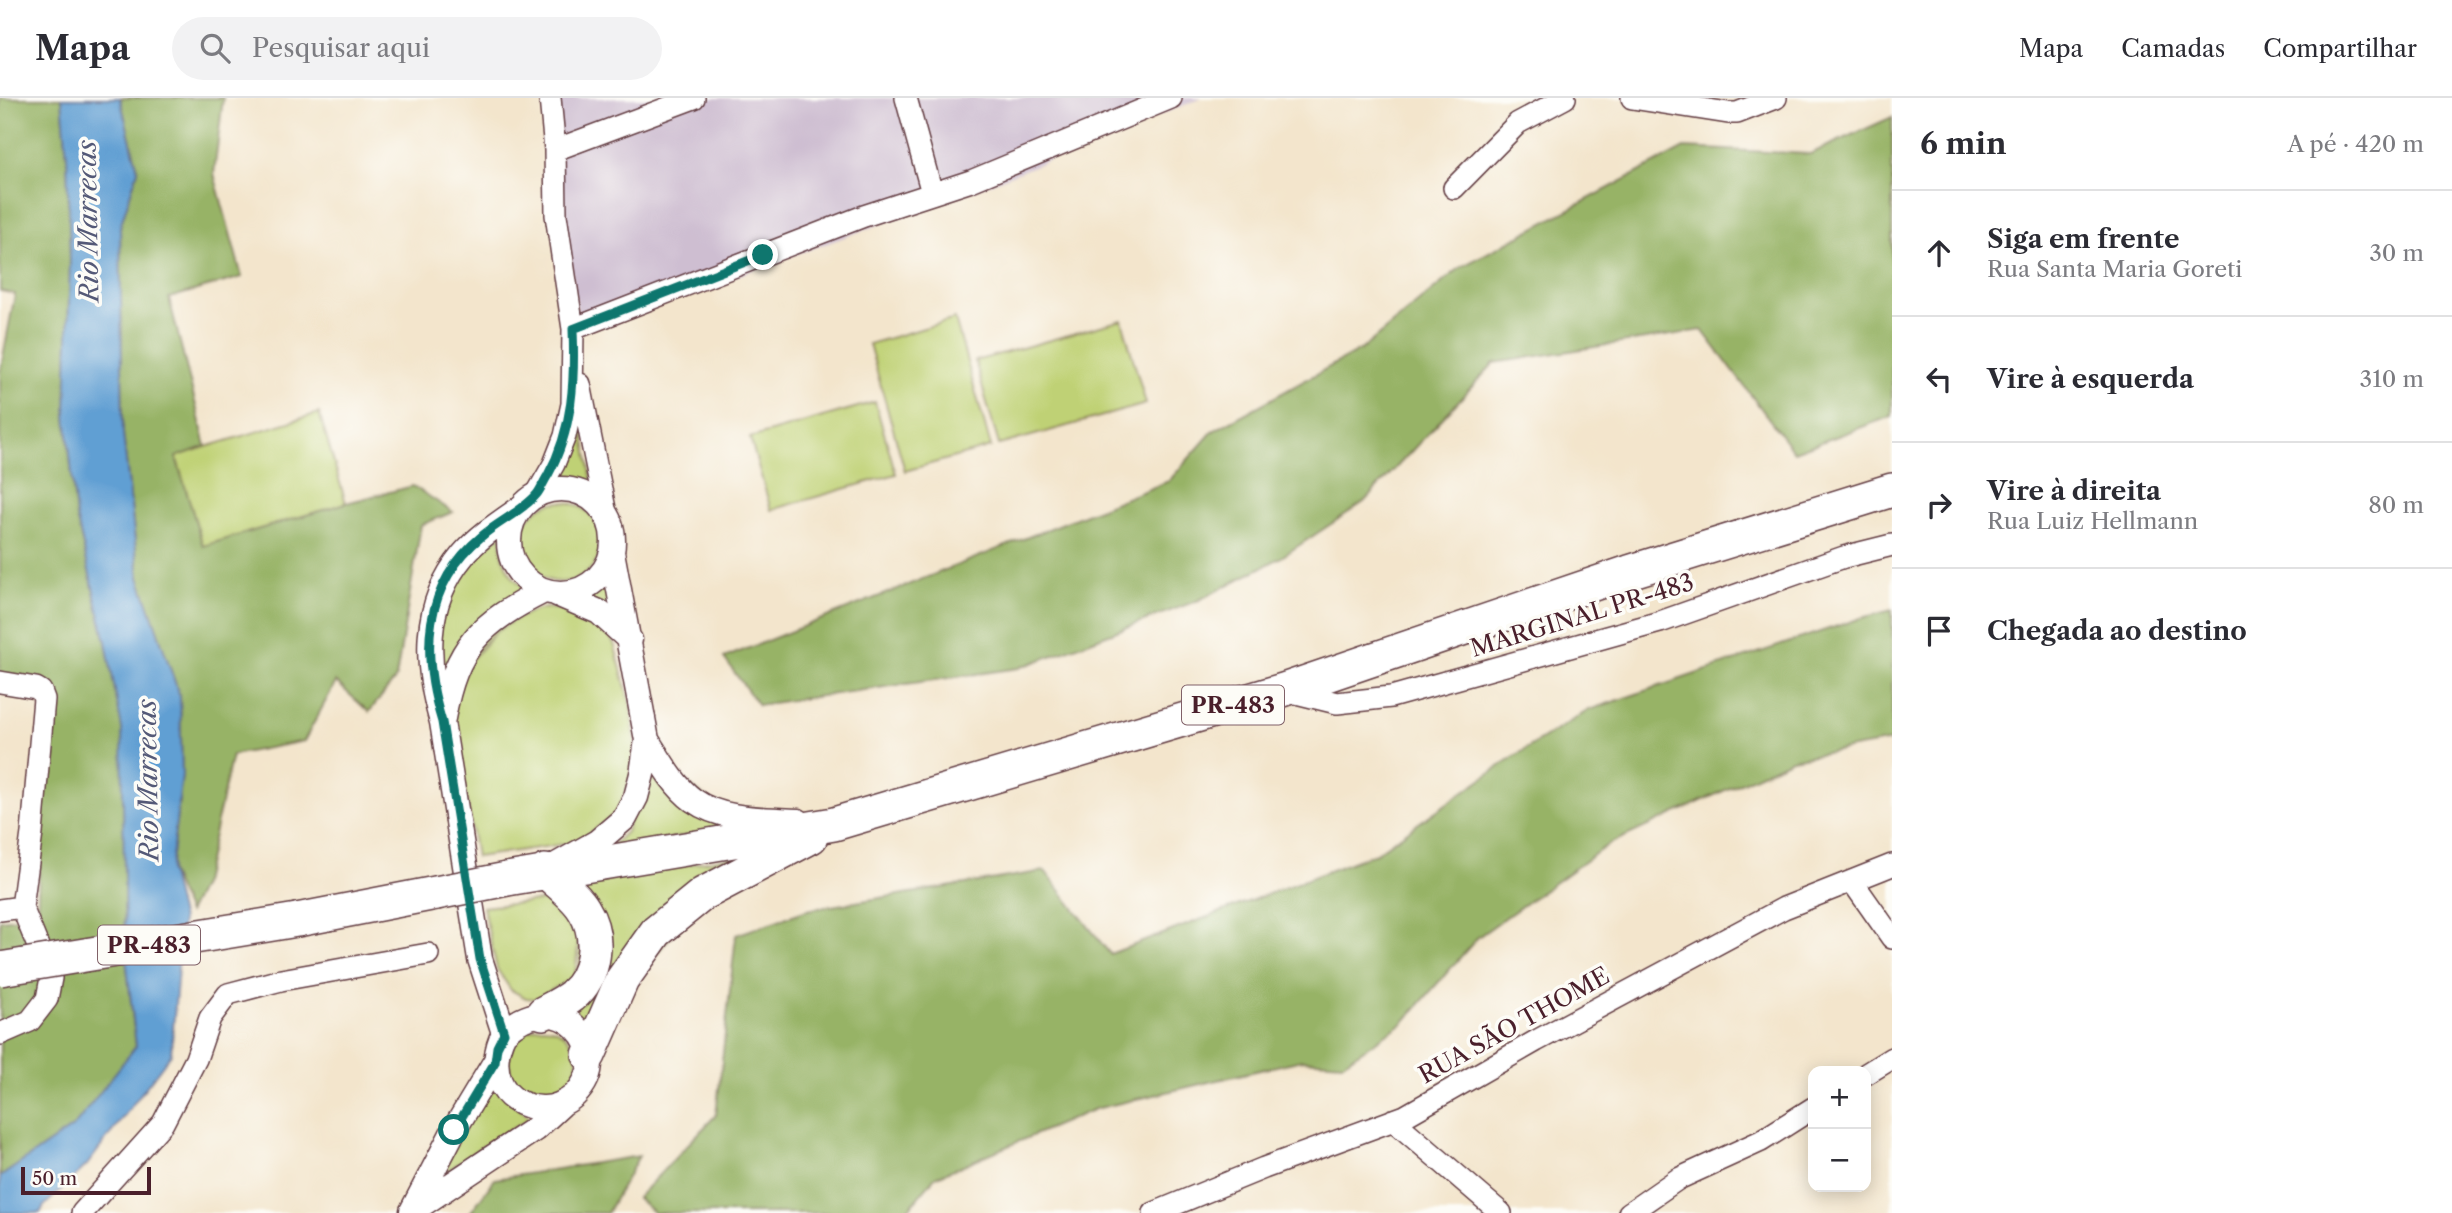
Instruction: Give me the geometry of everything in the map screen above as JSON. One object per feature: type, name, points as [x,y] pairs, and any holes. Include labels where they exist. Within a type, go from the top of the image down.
[{"type":"highway","name":"PR-483","points":[[0,969],[297,920],[545,871],[834,824],[1283,690],[1629,572],[1892,491]]},
{"type":"highway","points":[[590,1055],[622,981],[656,932],[703,894],[834,824]]},
{"type":"highway","points":[[543,1013],[570,997],[583,984],[591,967],[594,945],[591,924],[583,908],[545,871]]},
{"type":"street","points":[[550,98],[555,150],[556,215],[573,329],[572,404],[565,436],[554,464],[510,530],[510,555],[523,577],[550,592],[599,612],[630,640]]},
{"type":"street","points":[[555,150],[695,98]]},
{"type":"street","points":[[906,98],[932,193]]},
{"type":"street","points":[[573,329],[864,216],[971,181],[1171,98]]},
{"type":"street","points":[[1454,188],[1518,123],[1565,98]]},
{"type":"street","points":[[1632,98],[1728,113],[1737,113],[1776,98]]},
{"type":"street","points":[[545,871],[597,842],[625,818],[636,797],[647,740],[612,552],[611,526],[606,514],[574,355]]},
{"type":"street","points":[[504,1033],[480,959],[442,722],[433,691],[429,637],[435,605],[444,581],[463,554],[482,536],[529,501],[562,489],[575,491],[597,503],[606,514]]},
{"type":"street","name":"MARGINAL PR-483","points":[[1283,690],[1337,703],[1391,697],[1660,622],[1844,557],[1892,545]]},
{"type":"street","points":[[442,722],[456,667],[470,643],[487,624],[512,607],[550,592],[581,590],[592,583],[608,564],[612,552]]},
{"type":"street","points":[[0,682],[36,688],[41,691],[44,699],[33,833],[22,907],[51,978],[47,999],[30,1021],[0,1034]]},
{"type":"street","points":[[647,740],[671,776],[693,800],[726,815],[834,824]]},
{"type":"street","name":"RUA SÃO THOME","points":[[1154,1213],[1264,1168],[1405,1116],[1548,1035],[1784,908],[1892,865]]},
{"type":"street","points":[[1852,881],[1892,938]]},
{"type":"street","points":[[0,910],[22,907]]},
{"type":"street","points":[[82,1213],[163,1123],[196,1059],[210,1018],[228,994],[281,980],[428,954]]},
{"type":"street","points":[[411,1212],[535,1129],[580,1090],[589,1067],[590,1055],[579,1030],[569,1021],[556,1016],[543,1013],[528,1016],[515,1022],[504,1033],[497,1047],[495,1062],[499,1080],[509,1095],[525,1105],[543,1108],[561,1105]]},
{"type":"street","points":[[1871,1071],[1892,1058]]},
{"type":"street","points":[[411,1212],[454,1130],[495,1062]]},
{"type":"street","points":[[1629,1213],[1678,1179],[1761,1141],[1808,1111]]},
{"type":"street","points":[[1393,1120],[1501,1213]]},
{"type":"shaded area","points":[[547,98],[1202,98],[970,192],[580,332]]},
{"type":"green space","points":[[0,98],[62,98],[70,260],[66,415],[76,516],[106,642],[123,729],[125,949],[136,1047],[74,1126],[0,1177],[0,920],[37,916],[48,688],[0,678],[0,372],[15,294],[0,291]]},
{"type":"green space","points":[[120,98],[223,98],[214,174],[242,277],[169,298],[206,446],[176,457],[203,546],[413,486],[453,512],[421,525],[396,678],[369,712],[336,682],[304,741],[232,755],[203,883],[188,913],[170,871],[182,775],[180,697],[139,577],[123,433],[120,227],[138,170]]},
{"type":"green space","points":[[1892,117],[1892,416],[1794,452],[1702,330],[1494,363],[1364,502],[1280,558],[1199,600],[1019,668],[758,705],[724,658],[1169,481],[1213,431],[1362,349],[1461,267],[1684,148],[1810,154]]},
{"type":"green space","points":[[955,319],[991,447],[905,471],[869,344]]},
{"type":"green space","points":[[1122,320],[1146,404],[999,445],[975,361]]},
{"type":"green space","points":[[875,402],[896,474],[771,510],[750,438]]},
{"type":"green space","points":[[579,408],[594,492],[574,484],[553,484]]},
{"type":"green space","points":[[319,413],[346,503],[203,547],[176,456]]},
{"type":"green space","points":[[561,502],[576,505],[589,514],[598,527],[601,542],[598,557],[589,570],[576,579],[561,582],[546,579],[533,570],[524,557],[521,542],[524,527],[533,514],[546,505]]},
{"type":"green space","points":[[502,534],[502,552],[507,568],[523,587],[531,592],[437,699],[432,644],[462,567]]},
{"type":"green space","points":[[610,573],[624,626],[579,597],[598,587]]},
{"type":"green space","points":[[546,608],[571,610],[581,614],[608,634],[614,644],[631,706],[637,759],[618,812],[578,842],[476,857],[452,711],[467,668],[480,646],[511,622]]},
{"type":"green space","points":[[1892,610],[1892,741],[1792,759],[1609,844],[1478,937],[1403,1023],[1343,1063],[1302,1060],[1095,1109],[935,1177],[905,1213],[654,1213],[637,1198],[716,1115],[736,935],[807,910],[1045,871],[1110,954],[1376,853],[1513,757],[1589,710],[1861,618]]},
{"type":"green space","points":[[650,753],[741,826],[607,850],[626,832]]},
{"type":"green space","points":[[756,852],[736,860],[590,1032],[571,1011],[579,1003],[581,884]]},
{"type":"green space","points":[[559,899],[580,919],[575,977],[535,999],[526,998],[511,990],[497,969],[483,907]]},
{"type":"green space","points":[[543,1027],[556,1030],[567,1037],[574,1048],[577,1061],[574,1074],[567,1085],[556,1092],[543,1095],[530,1092],[519,1085],[512,1074],[509,1061],[512,1048],[519,1037],[530,1030]]},
{"type":"green space","points":[[492,1081],[530,1118],[484,1145],[436,1179]]},
{"type":"green space","points":[[639,1156],[607,1213],[470,1213],[495,1179]]},
{"type":"water","name":"Rio Marrecas","points":[[62,98],[120,98],[138,170],[120,227],[123,433],[139,577],[180,697],[182,775],[170,871],[182,920],[171,1054],[87,1165],[40,1213],[0,1213],[0,1177],[74,1126],[136,1046],[125,949],[122,729],[106,642],[76,516],[66,415],[70,260]]},
{"type":"route","points":[[454,1130],[495,1062],[497,1047],[504,1033],[480,959],[442,722],[433,691],[429,637],[435,605],[444,581],[463,554],[536,495],[554,464],[565,436],[572,404],[573,329],[763,255]]}]
